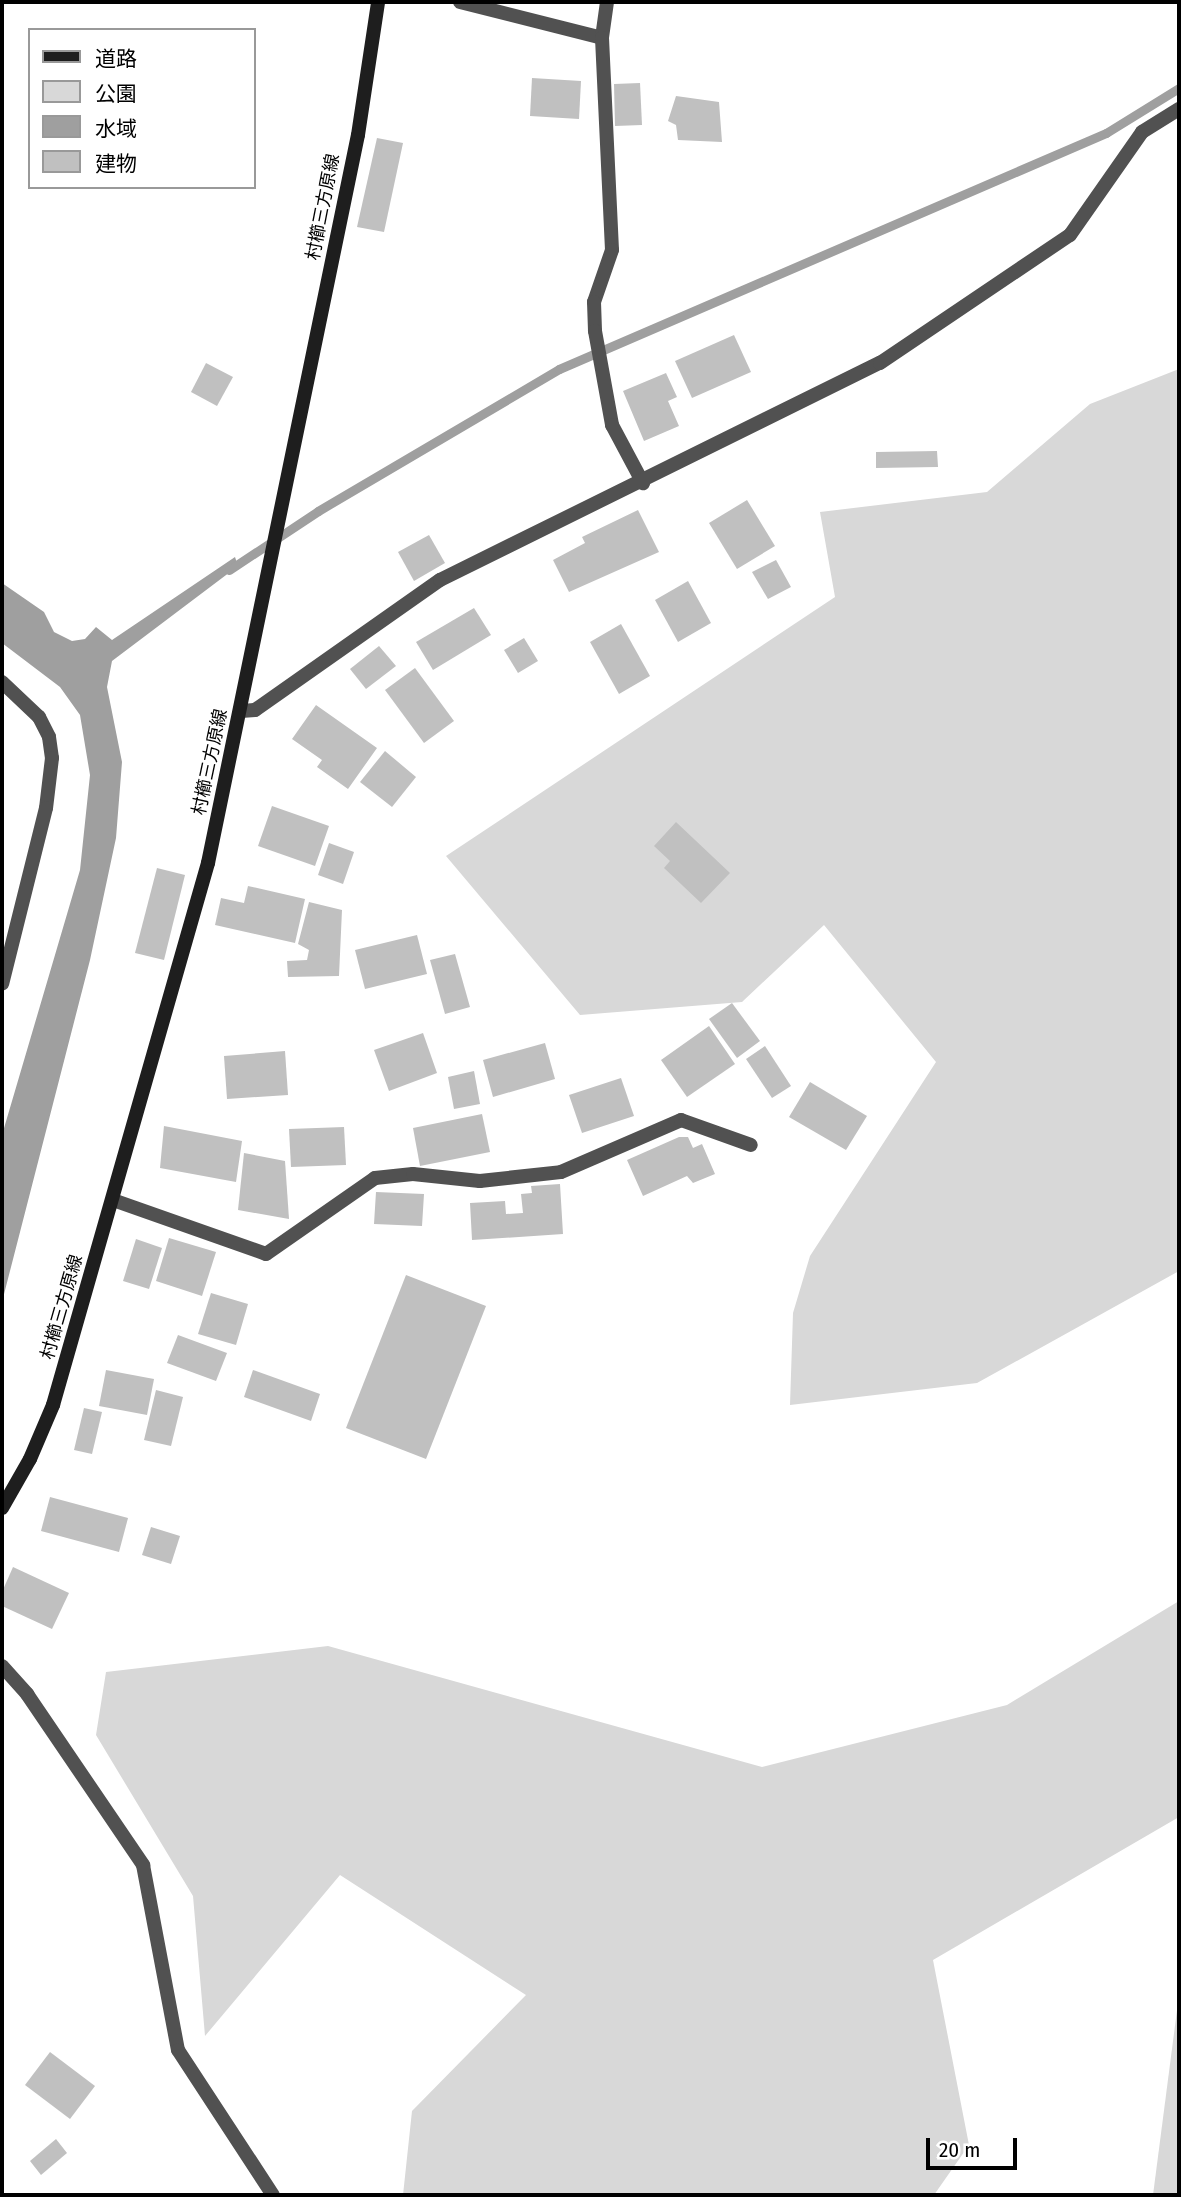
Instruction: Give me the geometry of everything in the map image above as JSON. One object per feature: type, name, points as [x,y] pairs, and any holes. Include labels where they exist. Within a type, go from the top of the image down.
[{"type":"main road","name":"村櫛三方原線","points":[[2,1508],[33,1453],[53,1405],[194,918],[241,711],[358,135],[377,2]]},
{"type":"street","points":[[460,2],[602,38]]},
{"type":"street","points":[[607,2],[602,38],[612,250],[594,302],[595,331],[612,425],[643,483]]},
{"type":"street","points":[[241,711],[255,710],[440,580],[643,483],[880,363],[1070,235],[1142,132],[1179,109]]},
{"type":"street","points":[[2,682],[39,718],[49,737],[52,758],[46,808],[2,984]]},
{"type":"street","points":[[113,1199],[266,1254],[375,1178],[412,1174],[480,1181],[561,1172],[681,1120],[751,1145]]},
{"type":"street","points":[[2,1666],[27,1694],[143,1865],[178,2050],[273,2195]]},
{"type":"green space","points":[[1179,369],[1179,1271],[977,1383],[790,1405],[793,1313],[810,1256],[936,1062],[824,925],[742,1002],[580,1015],[446,856],[835,597],[820,512],[987,492],[1090,404]]},
{"type":"green space","points":[[1179,1601],[1179,1817],[933,1960],[969,2145],[934,2195],[403,2195],[412,2111],[526,1995],[340,1875],[205,2036],[193,1896],[96,1735],[106,1672],[328,1646],[762,1767],[1007,1705]]},
{"type":"green space","points":[[1179,1995],[1179,2195],[1153,2195]]},
{"type":"water","points":[[235,557],[238,566],[112,661],[107,687],[122,762],[116,838],[90,960],[2,1302],[2,1135],[80,870],[90,775],[80,715],[60,687],[2,643],[2,583],[44,612],[54,632],[72,641],[85,639],[96,627],[112,640]]},
{"type":"building","points":[[532,78],[581,81],[579,119],[530,116]]},
{"type":"building","points":[[640,83],[642,125],[615,126],[614,84]]},
{"type":"building","points":[[676,96],[719,102],[722,142],[678,140],[676,125],[668,121]]},
{"type":"building","points":[[377,138],[403,143],[384,232],[357,227]]},
{"type":"building","points":[[734,335],[751,372],[692,398],[675,361]]},
{"type":"building","points":[[206,363],[233,377],[217,406],[191,392]]},
{"type":"building","points":[[666,373],[677,397],[668,401],[679,426],[644,441],[623,391]]},
{"type":"building","points":[[937,451],[938,467],[876,468],[876,452]]},
{"type":"building","points":[[747,500],[775,546],[737,569],[709,523]]},
{"type":"building","points":[[638,510],[659,552],[569,592],[553,560],[585,543],[582,537]]},
{"type":"building","points":[[429,535],[445,563],[414,581],[398,552]]},
{"type":"building","points":[[776,560],[791,587],[768,599],[752,572]]},
{"type":"building","points":[[688,581],[711,623],[678,642],[655,600]]},
{"type":"building","points":[[474,608],[491,635],[433,670],[416,642]]},
{"type":"building","points":[[621,624],[650,676],[619,694],[590,642]]},
{"type":"building","points":[[524,638],[538,661],[518,673],[504,650]]},
{"type":"building","points":[[379,646],[396,666],[366,689],[350,669]]},
{"type":"building","points":[[415,668],[454,721],[424,743],[385,690]]},
{"type":"building","points":[[316,705],[377,748],[348,789],[317,767],[322,760],[292,739]]},
{"type":"building","points":[[385,751],[416,777],[392,807],[360,782]]},
{"type":"building","points":[[272,806],[329,826],[315,866],[258,846]]},
{"type":"building","points":[[676,822],[730,873],[701,903],[664,868],[670,861],[654,846]]},
{"type":"building","points":[[329,843],[354,852],[343,884],[318,875]]},
{"type":"building","points":[[157,868],[185,875],[164,960],[135,953]]},
{"type":"building","points":[[248,886],[305,899],[295,943],[215,925],[221,898],[244,903]]},
{"type":"building","points":[[309,902],[342,910],[339,976],[288,977],[287,961],[307,960],[309,950],[298,944]]},
{"type":"building","points":[[417,935],[427,974],[365,989],[355,950]]},
{"type":"building","points":[[455,954],[470,1007],[445,1014],[430,960]]},
{"type":"building","points":[[732,1003],[760,1041],[737,1058],[709,1019]]},
{"type":"building","points":[[709,1026],[735,1064],[687,1097],[661,1060]]},
{"type":"building","points":[[423,1033],[437,1073],[389,1091],[374,1050]]},
{"type":"building","points":[[545,1043],[555,1079],[493,1097],[483,1060]]},
{"type":"building","points":[[765,1046],[791,1086],[772,1098],[746,1059]]},
{"type":"building","points":[[285,1051],[288,1095],[227,1099],[224,1056]]},
{"type":"building","points":[[474,1071],[480,1104],[454,1109],[448,1077]]},
{"type":"building","points":[[621,1078],[634,1116],[582,1133],[569,1095]]},
{"type":"building","points":[[810,1082],[867,1116],[846,1150],[789,1117]]},
{"type":"building","points":[[482,1114],[490,1152],[420,1166],[413,1128]]},
{"type":"building","points":[[164,1126],[242,1141],[236,1182],[160,1168]]},
{"type":"building","points":[[344,1127],[346,1165],[291,1167],[289,1129]]},
{"type":"building","points":[[679,1137],[688,1137],[693,1148],[702,1144],[715,1174],[693,1183],[687,1176],[643,1196],[627,1160]]},
{"type":"building","points":[[244,1153],[285,1161],[289,1219],[238,1210]]},
{"type":"building","points":[[560,1184],[563,1234],[472,1240],[470,1203],[505,1201],[506,1214],[523,1213],[521,1194],[532,1193],[531,1186]]},
{"type":"building","points":[[376,1192],[424,1194],[422,1226],[374,1224]]},
{"type":"building","points":[[169,1238],[216,1252],[202,1296],[156,1281]]},
{"type":"building","points":[[136,1239],[162,1248],[149,1289],[123,1281]]},
{"type":"building","points":[[406,1275],[486,1306],[426,1459],[346,1428]]},
{"type":"building","points":[[211,1293],[248,1304],[236,1345],[198,1334]]},
{"type":"building","points":[[178,1335],[227,1353],[216,1381],[167,1363]]},
{"type":"building","points":[[106,1370],[154,1379],[147,1415],[99,1406]]},
{"type":"building","points":[[253,1370],[320,1394],[311,1421],[244,1397]]},
{"type":"building","points":[[156,1390],[183,1397],[171,1446],[144,1440]]},
{"type":"building","points":[[84,1408],[102,1412],[92,1454],[74,1450]]},
{"type":"building","points":[[50,1497],[128,1518],[119,1552],[41,1531]]},
{"type":"building","points":[[151,1527],[180,1536],[171,1564],[142,1555]]},
{"type":"building","points":[[13,1567],[69,1593],[52,1629],[2,1606],[2,1592]]},
{"type":"building","points":[[50,2052],[95,2086],[70,2119],[25,2085]]},
{"type":"building","points":[[56,2139],[67,2153],[41,2175],[30,2161]]},
{"type":"waterway","points":[[229,570],[318,511],[559,369],[1106,133],[1179,88]]}]
